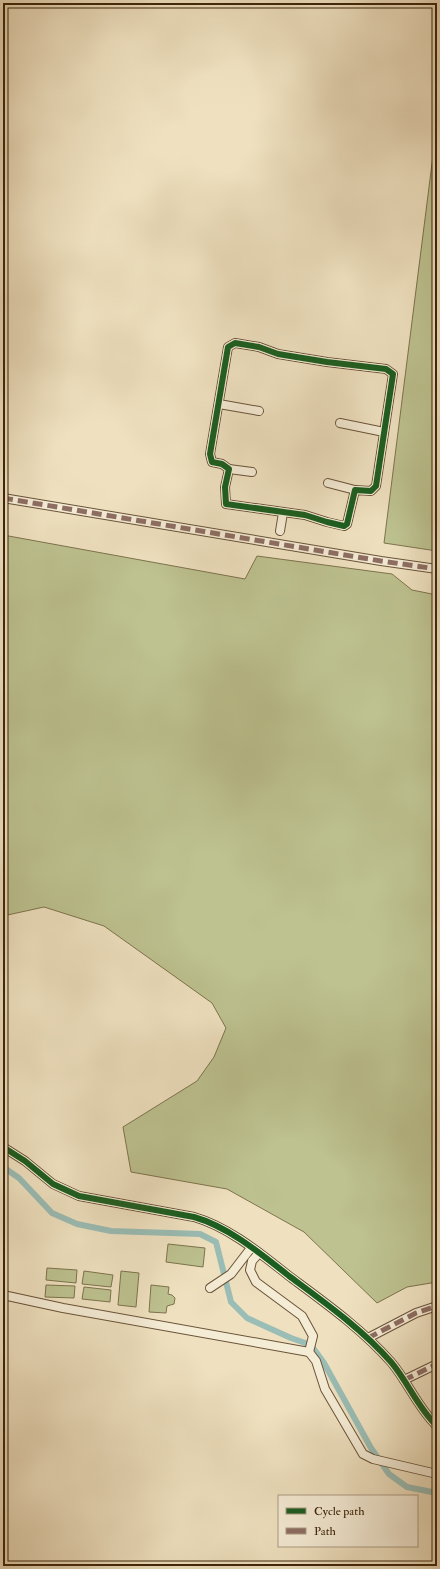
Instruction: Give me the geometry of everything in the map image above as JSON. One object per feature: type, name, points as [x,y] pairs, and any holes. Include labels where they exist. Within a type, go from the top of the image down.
[{"type":"street","points":[[252,472],[229,469],[222,464],[212,462],[210,454],[228,347],[235,343],[259,347],[278,354],[390,370],[393,374],[376,486],[371,491],[355,490],[328,483]]},
{"type":"street","points":[[219,404],[259,411]]},
{"type":"street","points":[[340,423],[384,432]]},
{"type":"street","points":[[229,469],[225,487],[226,504],[305,515],[344,526],[349,522],[355,490]]},
{"type":"street","points":[[3,498],[373,560],[437,569]]},
{"type":"street","points":[[280,531],[283,512]]},
{"type":"street","points":[[3,1147],[25,1161],[53,1184],[67,1192],[104,1202],[184,1214],[201,1219],[251,1248],[314,1294],[368,1338],[391,1362],[437,1426]]},
{"type":"street","points":[[210,1288],[219,1284],[231,1274],[251,1248]]},
{"type":"street","points":[[258,1253],[252,1261],[250,1270],[256,1282],[302,1316],[313,1336],[309,1352]]},
{"type":"street","points":[[3,1295],[64,1308],[309,1352],[316,1361],[325,1389],[356,1445],[363,1454],[373,1460],[437,1474]]},
{"type":"street","points":[[368,1338],[416,1313],[437,1306]]},
{"type":"street","points":[[404,1380],[437,1364]]},
{"type":"green space","points":[[437,124],[437,551],[384,543]]},
{"type":"green space","points":[[3,535],[245,579],[257,556],[392,574],[412,590],[437,595],[437,1282],[407,1287],[377,1303],[304,1232],[227,1189],[131,1172],[123,1127],[197,1081],[214,1057],[226,1028],[212,1003],[104,926],[44,907],[3,916]]},
{"type":"green space","points":[[168,1244],[205,1248],[203,1267],[166,1262]]},
{"type":"green space","points":[[47,1268],[77,1270],[76,1283],[46,1280]]},
{"type":"green space","points":[[84,1271],[113,1275],[111,1287],[82,1284]]},
{"type":"green space","points":[[121,1271],[139,1273],[136,1307],[118,1305]]},
{"type":"green space","points":[[46,1285],[75,1286],[74,1298],[45,1297]]},
{"type":"green space","points":[[151,1285],[169,1287],[168,1294],[175,1298],[174,1304],[167,1306],[166,1313],[149,1312]]},
{"type":"green space","points":[[84,1287],[111,1290],[110,1302],[82,1299]]},
{"type":"waterway","points":[[3,1167],[19,1178],[52,1213],[77,1224],[111,1231],[200,1234],[216,1242],[231,1302],[247,1318],[291,1338],[311,1345],[324,1363],[371,1448],[389,1474],[407,1487],[437,1493]]},
{"type":"marked path","points":[[3,498],[437,569]]},
{"type":"marked path","points":[[368,1338],[416,1313],[437,1306]]},
{"type":"marked path","points":[[404,1380],[437,1364]]},
{"type":"cycle path","points":[[235,343],[259,347],[278,354],[386,369],[393,374],[376,486],[371,491],[355,490],[347,524],[344,526],[305,515],[226,504],[225,487],[229,469],[222,464],[212,462],[210,454],[228,347],[235,343]]},
{"type":"cycle path","points":[[3,1147],[25,1161],[53,1184],[79,1196],[194,1217],[220,1227],[232,1234],[256,1250],[368,1338],[391,1362],[424,1411],[437,1426]]}]
